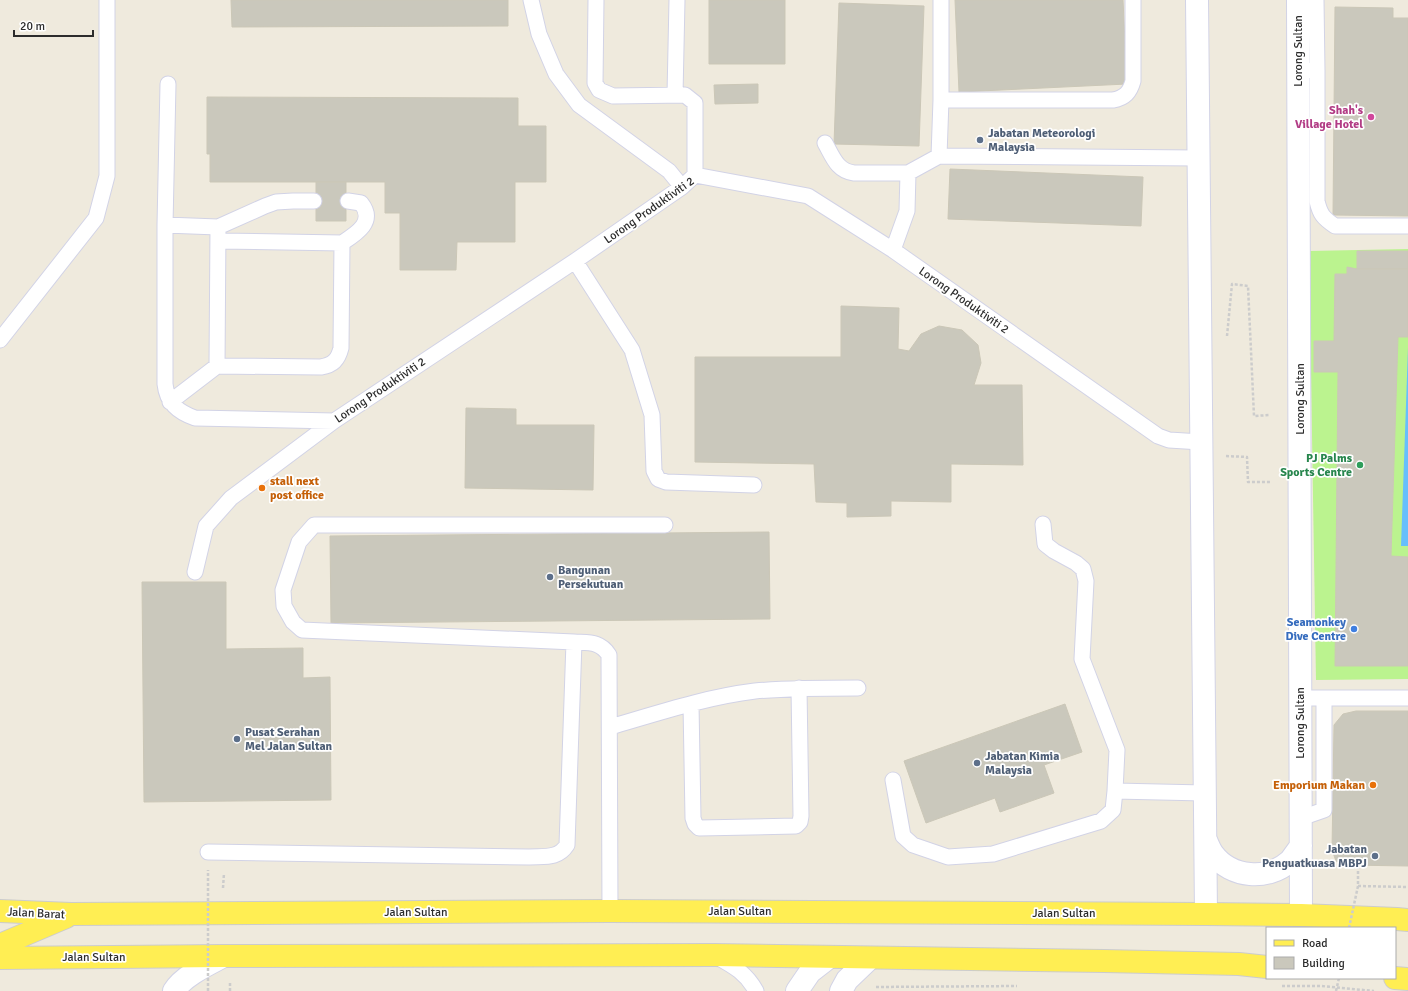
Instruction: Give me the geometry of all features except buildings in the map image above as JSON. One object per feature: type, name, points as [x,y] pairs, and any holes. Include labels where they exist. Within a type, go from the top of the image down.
[{"type":"main road","name":"Jalan Sultan","points":[[71,914],[610,910],[1301,915],[1408,920]]},
{"type":"main road","name":"Jalan Barat","points":[[0,911],[71,914]]},
{"type":"main road","name":"Jalan Barat","points":[[0,945],[71,914]]},
{"type":"main road","name":"Jalan Sultan","points":[[0,958],[714,955],[828,958],[1104,961],[1266,966]]},
{"type":"main road","points":[[1396,978],[1408,980]]},
{"type":"street","points":[[1197,0],[1206,914]]},
{"type":"street","name":"Lorong Sultan","points":[[1298,0],[1308,71],[1300,698],[1301,915]]},
{"type":"street","points":[[1206,840],[1213,854],[1224,865],[1238,872],[1253,875],[1268,873],[1282,866],[1290,860],[1301,846]]},
{"type":"street","points":[[174,991],[176,987],[193,974],[224,956]]},
{"type":"street","points":[[797,991],[810,972],[828,958]]},
{"type":"street","points":[[841,991],[847,980],[870,958]]},
{"type":"lane","points":[[0,340],[96,218],[107,176],[107,0]]},
{"type":"lane","points":[[531,0],[539,34],[556,74],[579,105],[669,171],[682,187]]},
{"type":"lane","points":[[596,0],[595,83],[599,90],[614,96],[685,95],[695,103],[695,175]]},
{"type":"lane","points":[[675,95],[677,0]]},
{"type":"lane","points":[[939,156],[941,100],[941,0]]},
{"type":"lane","points":[[941,100],[1121,99],[1132,88],[1133,80],[1133,0]]},
{"type":"lane","points":[[1316,0],[1308,71],[1317,201],[1320,211],[1326,220],[1335,226],[1408,226]]},
{"type":"lane","points":[[168,84],[165,225],[165,384],[170,402],[184,414],[194,418],[334,421]]},
{"type":"lane","points":[[825,143],[841,169],[847,172],[908,173],[939,156],[1198,158]]},
{"type":"lane","points":[[893,250],[907,211],[908,173]]},
{"type":"lane","name":"Lorong Produktiviti 2","points":[[195,572],[206,526],[231,498],[334,421],[575,262],[682,187],[695,175],[808,196],[893,250],[1158,436],[1168,440],[1201,442]]},
{"type":"lane","points":[[218,234],[265,206],[276,202],[314,201]]},
{"type":"lane","points":[[165,225],[218,234],[342,243],[358,233],[365,225],[365,208],[361,203],[348,201]]},
{"type":"lane","points":[[216,366],[218,234]]},
{"type":"lane","points":[[170,402],[216,366],[321,367],[328,366],[335,362],[341,348],[342,243]]},
{"type":"lane","points":[[575,262],[632,350],[652,415],[654,470],[658,479],[666,482],[754,485]]},
{"type":"lane","points":[[893,780],[903,836],[913,845],[948,858],[993,854],[1101,821],[1113,810],[1116,750],[1082,659],[1086,581],[1084,569],[1045,544],[1043,524]]},
{"type":"lane","points":[[610,910],[609,655],[605,648],[599,644],[574,642],[302,630],[293,622],[284,606],[283,590],[299,542],[314,525],[665,525]]},
{"type":"lane","points":[[208,852],[529,857],[556,855],[563,851],[567,845],[574,642]]},
{"type":"lane","points":[[610,727],[691,704],[754,691],[799,688],[858,688]]},
{"type":"lane","points":[[691,704],[694,824],[699,828],[796,826],[800,822],[801,816],[799,688]]},
{"type":"lane","points":[[1300,698],[1408,698]]},
{"type":"lane","points":[[1301,818],[1324,810],[1324,698]]},
{"type":"lane","points":[[1115,791],[1204,793]]},
{"type":"lane","points":[[714,955],[736,968],[749,978],[756,991]]},
{"type":"path","points":[[1227,337],[1232,284],[1248,286],[1254,416],[1270,415]]},
{"type":"path","points":[[1201,442],[1213,442],[1211,455],[1247,457],[1248,482],[1271,482]]},
{"type":"path","points":[[1349,927],[1358,886],[1358,866]]},
{"type":"path","points":[[208,870],[208,991]]},
{"type":"path","points":[[223,894],[224,870]]},
{"type":"path","points":[[1358,886],[1408,887]]},
{"type":"path","points":[[1336,991],[1339,979]]},
{"type":"green space","name":"PJ Palms Sports Centre","points":[[1408,249],[1408,679],[1316,680],[1309,251]]},
{"type":"water","points":[[1408,348],[1408,546],[1401,546]]},
{"type":"place","name":"Shah's Village Hotel","points":[[1371,117]]},
{"type":"place","name":"Jabatan Meteorologi Malaysia","points":[[980,140]]},
{"type":"place","name":"PJ Palms Sports Centre","points":[[1360,465]]},
{"type":"place","name":"stall next post office","points":[[262,488]]},
{"type":"place","name":"Bangunan Persekutuan","points":[[550,577]]},
{"type":"place","name":"Seamonkey Dive Centre","points":[[1354,629]]},
{"type":"place","name":"Pusat Serahan Mel Jalan Sultan","points":[[237,739]]},
{"type":"place","name":"Jabatan Kimia Malaysia","points":[[977,763]]},
{"type":"place","name":"Emporium Makan","points":[[1373,785]]},
{"type":"place","name":"Jabatan Penguatkuasa MBPJ","points":[[1375,856]]}]
